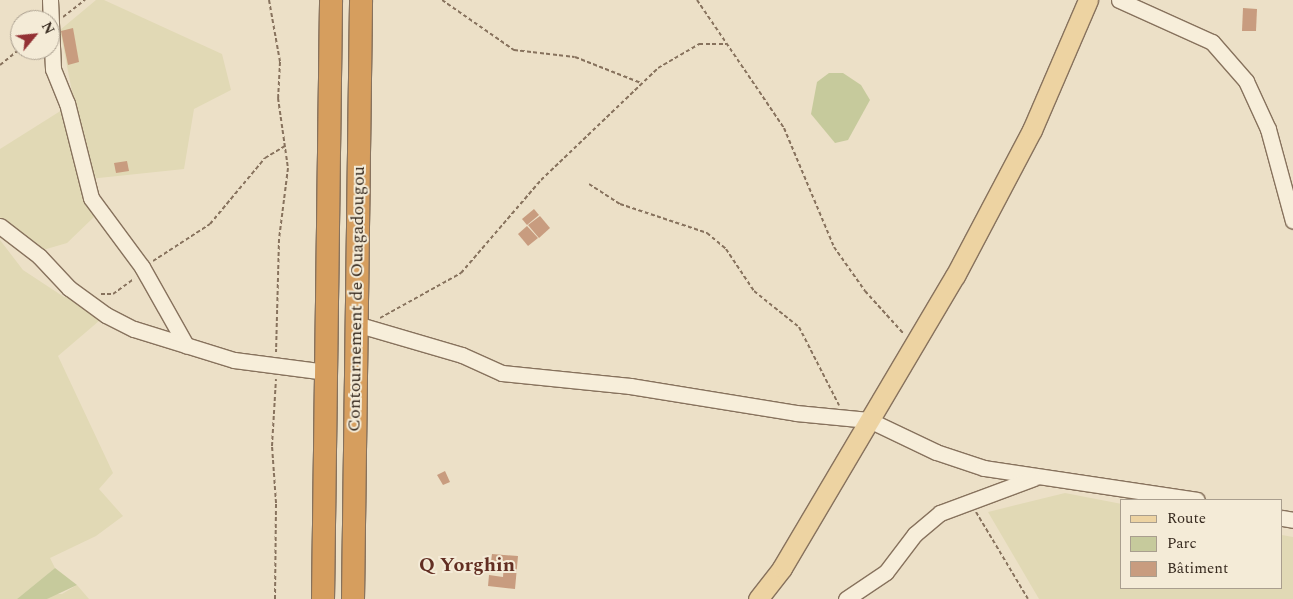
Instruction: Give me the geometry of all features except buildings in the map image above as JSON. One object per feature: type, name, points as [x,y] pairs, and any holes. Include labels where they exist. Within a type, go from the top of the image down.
[{"type":"highway","name":"Contournement de Ouagadougou","points":[[323,599],[331,0]]},
{"type":"highway","name":"Contournement de Ouagadougou","points":[[353,599],[363,326],[362,0]]},
{"type":"main road","points":[[758,599],[782,568],[955,276],[1032,130],[1088,0]]},
{"type":"street","points":[[1118,0],[1212,42],[1246,81],[1268,129],[1293,221]]},
{"type":"street","points":[[53,60],[53,69],[68,103],[90,198],[142,267],[186,345]]},
{"type":"street","points":[[0,226],[81,296],[106,315],[134,329],[234,360],[326,372]]},
{"type":"street","points":[[363,326],[462,355],[502,373],[630,386],[869,420],[936,452],[984,468],[1034,478],[1190,499]]},
{"type":"street","points":[[846,599],[886,572],[915,534],[940,513],[1034,478]]},
{"type":"path","points":[[60,19],[85,0]]},
{"type":"path","points":[[269,0],[280,62],[278,98],[288,168],[279,240],[272,446],[276,503],[275,599]]},
{"type":"path","points":[[442,0],[514,50],[575,57],[641,83]]},
{"type":"path","points":[[697,0],[784,128],[834,247],[865,291],[914,345]]},
{"type":"path","points":[[363,326],[460,273],[540,180],[619,109],[641,83],[699,44],[726,44]]},
{"type":"path","points":[[0,65],[10,57]]},
{"type":"path","points":[[81,296],[113,294],[131,284],[142,267],[210,224],[265,158],[285,146]]},
{"type":"path","points":[[588,184],[620,204],[708,233],[726,249],[754,291],[798,327],[849,418]]},
{"type":"path","points":[[969,501],[1028,599]]},
{"type":"shaded area","points":[[96,0],[104,0],[222,54],[231,90],[194,109],[184,169],[89,179],[60,30]]},
{"type":"shaded area","points":[[62,110],[81,187],[95,216],[67,243],[43,250],[0,218],[0,149]]},
{"type":"shaded area","points":[[0,240],[23,270],[64,297],[81,296],[106,315],[58,356],[113,473],[99,489],[123,516],[96,536],[50,558],[55,568],[17,599],[0,599]]},
{"type":"shaded area","points":[[1065,493],[1120,504],[1120,589],[1283,589],[1283,535],[1293,537],[1293,599],[1039,599],[988,512]]},
{"type":"shaded area","points":[[77,585],[89,599],[47,599],[51,594],[62,594]]},
{"type":"green space","points":[[829,73],[843,73],[861,85],[870,100],[848,140],[835,143],[811,114],[817,82]]},
{"type":"green space","points":[[55,568],[77,585],[47,599],[17,599]]},
{"type":"district","name":"Q Yorghin","points":[[467,565]]}]
